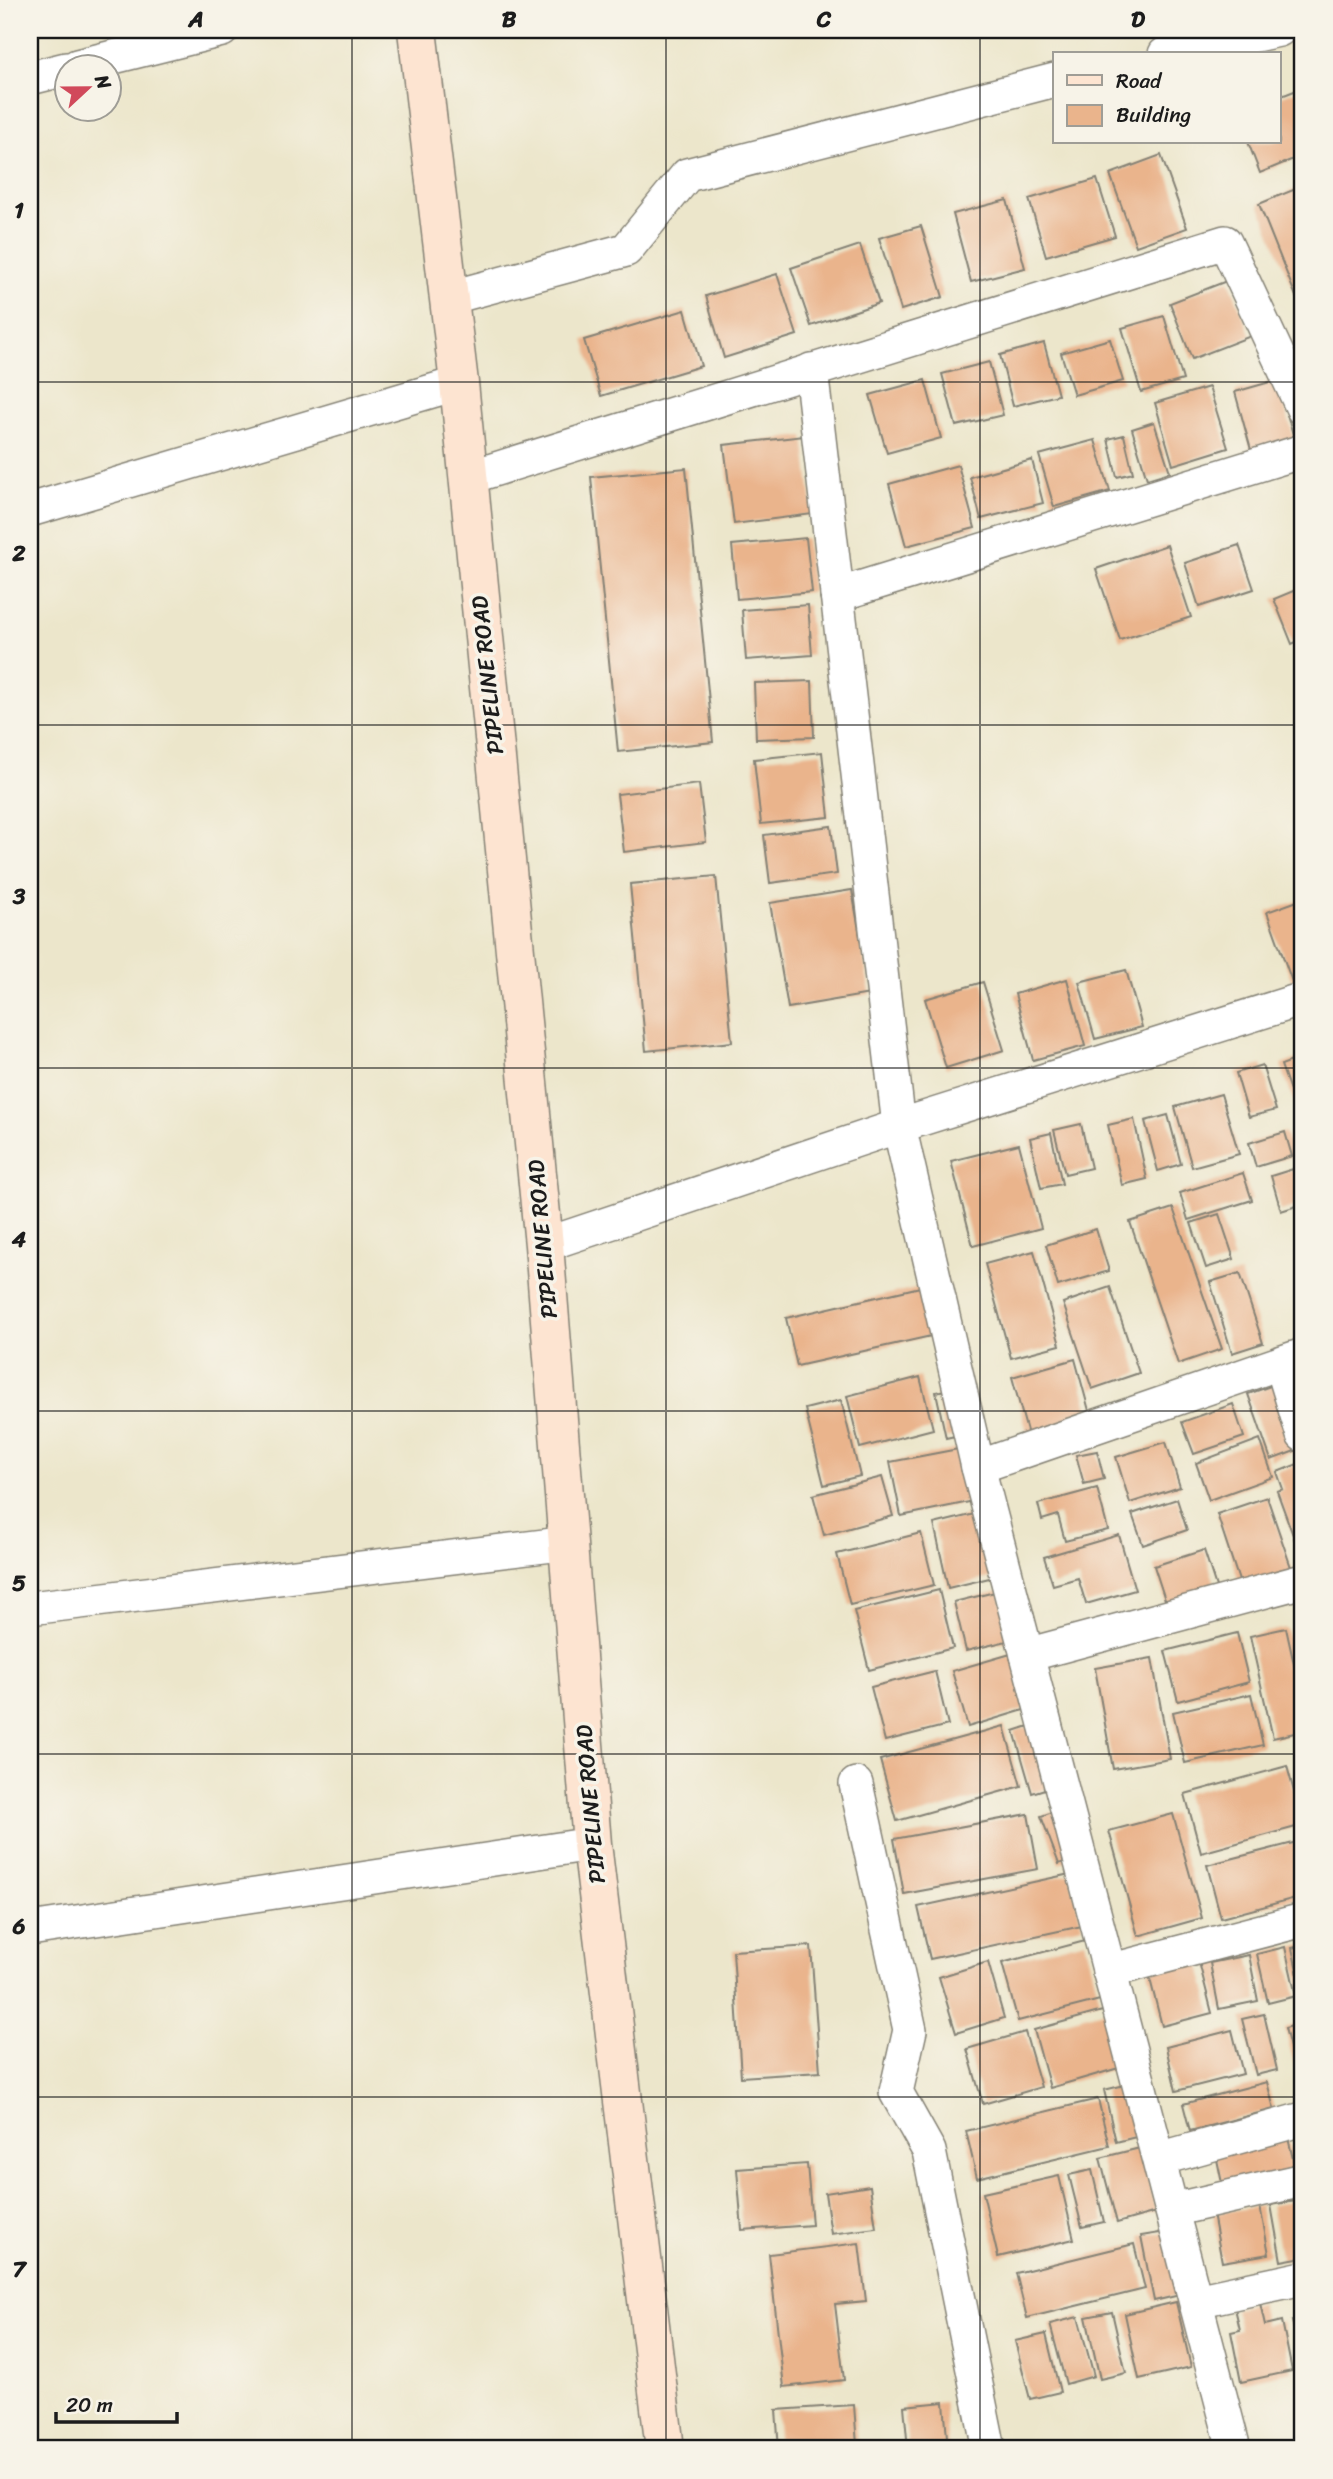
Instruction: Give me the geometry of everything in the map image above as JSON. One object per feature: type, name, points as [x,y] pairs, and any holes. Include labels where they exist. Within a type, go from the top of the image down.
[{"type":"main road","name":"PIPELINE ROAD","points":[[417,30],[459,383],[544,1245],[592,1844],[665,2449]]},
{"type":"street","points":[[122,55],[222,30]]},
{"type":"street","points":[[1174,52],[1279,30]]},
{"type":"street","points":[[30,78],[52,72]]},
{"type":"street","points":[[448,298],[626,250],[687,175],[1053,80]]},
{"type":"street","points":[[467,478],[1225,242],[1303,409]]},
{"type":"street","points":[[811,370],[899,1125],[978,1467],[1234,2449]]},
{"type":"street","points":[[30,510],[459,383]]},
{"type":"street","points":[[837,595],[1303,451]]},
{"type":"street","points":[[544,1245],[899,1125],[1303,999]]},
{"type":"street","points":[[978,1467],[1292,1359],[1303,1435]]},
{"type":"street","points":[[30,1608],[569,1543]]},
{"type":"street","points":[[1027,1655],[1303,1581]]},
{"type":"street","points":[[856,1784],[910,2029],[896,2092],[929,2151],[989,2449]]},
{"type":"street","points":[[30,1929],[592,1844]]},
{"type":"street","points":[[1109,1971],[1303,1920]]},
{"type":"street","points":[[1159,2159],[1303,2119]]},
{"type":"street","points":[[1172,2210],[1303,2180]]},
{"type":"street","points":[[1196,2301],[1303,2278]]},
{"type":"building","points":[[1302,88],[1303,155],[1260,173],[1249,144],[1280,144],[1280,97]]},
{"type":"building","points":[[1161,155],[1187,228],[1136,246],[1110,174]]},
{"type":"building","points":[[1097,179],[1115,236],[1046,256],[1029,199]]},
{"type":"building","points":[[1303,186],[1303,314],[1259,204]]},
{"type":"building","points":[[1007,200],[1025,268],[971,282],[953,214]]},
{"type":"building","points":[[921,226],[943,297],[901,310],[879,238]]},
{"type":"building","points":[[860,245],[879,303],[811,326],[791,268]]},
{"type":"building","points":[[777,274],[797,335],[724,358],[706,296]]},
{"type":"building","points":[[1229,280],[1251,336],[1192,359],[1170,303]]},
{"type":"building","points":[[685,310],[701,366],[601,396],[584,340]]},
{"type":"building","points":[[1164,316],[1183,380],[1141,392],[1122,328]]},
{"type":"building","points":[[1110,339],[1123,381],[1074,395],[1061,353]]},
{"type":"building","points":[[1044,343],[1058,395],[1013,406],[1000,355]]},
{"type":"building","points":[[989,362],[1003,415],[956,426],[942,374]]},
{"type":"building","points":[[925,380],[941,438],[887,453],[870,395]]},
{"type":"building","points":[[1277,380],[1294,438],[1251,450],[1235,392]]},
{"type":"building","points":[[1209,387],[1228,448],[1173,465],[1155,403]]},
{"type":"building","points":[[1154,422],[1170,472],[1147,479],[1132,429]]},
{"type":"building","points":[[1124,435],[1133,473],[1117,477],[1108,439]]},
{"type":"building","points":[[804,436],[813,514],[734,524],[724,445]]},
{"type":"building","points":[[1095,440],[1110,491],[1054,507],[1039,455]]},
{"type":"building","points":[[1032,460],[1043,503],[981,519],[970,477]]},
{"type":"building","points":[[958,465],[975,528],[906,546],[889,484]]},
{"type":"building","points":[[686,468],[713,742],[618,752],[591,477]]},
{"type":"building","points":[[806,538],[812,592],[737,599],[732,545]]},
{"type":"building","points":[[1167,545],[1191,617],[1120,640],[1096,569]]},
{"type":"building","points":[[1239,545],[1254,589],[1199,607],[1185,563]]},
{"type":"building","points":[[1298,589],[1303,601],[1303,639],[1292,644],[1274,599]]},
{"type":"building","points":[[808,605],[812,655],[746,660],[742,610]]},
{"type":"building","points":[[812,681],[814,737],[756,739],[754,683]]},
{"type":"building","points":[[822,752],[829,817],[761,824],[754,759]]},
{"type":"building","points":[[699,784],[706,842],[624,852],[617,794]]},
{"type":"building","points":[[831,826],[837,874],[770,883],[764,835]]},
{"type":"building","points":[[716,876],[732,1042],[646,1051],[630,884]]},
{"type":"building","points":[[852,890],[870,994],[788,1008],[770,903]]},
{"type":"building","points":[[1303,899],[1303,984],[1294,987],[1267,912]]},
{"type":"building","points":[[1126,970],[1142,1027],[1095,1039],[1079,982]]},
{"type":"building","points":[[1067,979],[1085,1046],[1033,1060],[1015,994]]},
{"type":"building","points":[[983,982],[1004,1050],[946,1068],[925,999]]},
{"type":"building","points":[[1303,1057],[1303,1127],[1281,1065]]},
{"type":"building","points":[[1262,1065],[1276,1110],[1249,1117],[1236,1073]]},
{"type":"building","points":[[1221,1094],[1239,1154],[1192,1167],[1175,1107]]},
{"type":"building","points":[[1168,1115],[1181,1164],[1158,1171],[1145,1121]]},
{"type":"building","points":[[1134,1119],[1147,1179],[1122,1185],[1108,1125]]},
{"type":"building","points":[[1081,1124],[1091,1168],[1065,1174],[1054,1130]]},
{"type":"building","points":[[1285,1132],[1292,1156],[1256,1167],[1249,1143]]},
{"type":"building","points":[[1051,1133],[1062,1184],[1041,1188],[1030,1138]]},
{"type":"building","points":[[1019,1144],[1041,1228],[973,1246],[951,1161]]},
{"type":"building","points":[[1293,1169],[1303,1204],[1281,1211],[1271,1176]]},
{"type":"building","points":[[1243,1173],[1252,1200],[1188,1220],[1180,1193]]},
{"type":"building","points":[[1173,1208],[1222,1349],[1178,1364],[1130,1222]]},
{"type":"building","points":[[1219,1214],[1234,1259],[1206,1268],[1191,1223]]},
{"type":"building","points":[[1096,1229],[1109,1271],[1058,1286],[1046,1245]]},
{"type":"building","points":[[1034,1251],[1060,1345],[1011,1358],[985,1264]]},
{"type":"building","points":[[1240,1273],[1263,1343],[1232,1353],[1210,1282]]},
{"type":"building","points":[[929,1285],[940,1334],[797,1366],[786,1318]]},
{"type":"building","points":[[1110,1287],[1139,1373],[1092,1389],[1063,1303]]},
{"type":"building","points":[[1075,1359],[1091,1418],[1028,1435],[1012,1377]]},
{"type":"building","points":[[920,1377],[933,1429],[860,1448],[847,1396]]},
{"type":"building","points":[[1296,1377],[1303,1448],[1271,1460],[1248,1394]]},
{"type":"building","points":[[958,1387],[968,1433],[946,1438],[936,1392]]},
{"type":"building","points":[[841,1400],[860,1476],[824,1485],[805,1409]]},
{"type":"building","points":[[1233,1404],[1244,1437],[1194,1454],[1182,1422]]},
{"type":"building","points":[[1260,1439],[1273,1477],[1209,1500],[1196,1463]]},
{"type":"building","points":[[1166,1442],[1180,1487],[1130,1503],[1116,1457]]},
{"type":"building","points":[[974,1446],[984,1499],[901,1516],[890,1462]]},
{"type":"building","points":[[1097,1451],[1104,1479],[1084,1484],[1076,1455]]},
{"type":"building","points":[[1303,1462],[1303,1547],[1298,1549],[1277,1491],[1283,1489],[1277,1472]]},
{"type":"building","points":[[882,1477],[893,1516],[824,1535],[813,1495]]},
{"type":"building","points":[[1097,1488],[1108,1530],[1065,1541],[1058,1515],[1042,1520],[1038,1504]]},
{"type":"building","points":[[1267,1497],[1294,1576],[1243,1593],[1217,1514]]},
{"type":"building","points":[[1177,1499],[1187,1530],[1143,1545],[1132,1514]]},
{"type":"building","points":[[991,1510],[1006,1574],[948,1588],[934,1524]]},
{"type":"building","points":[[921,1533],[934,1585],[850,1605],[837,1554]]},
{"type":"building","points":[[1119,1535],[1135,1590],[1086,1604],[1078,1578],[1053,1585],[1044,1557]]},
{"type":"building","points":[[1204,1550],[1219,1596],[1169,1612],[1154,1566]]},
{"type":"building","points":[[939,1590],[953,1648],[869,1670],[854,1611]]},
{"type":"building","points":[[999,1591],[1011,1640],[966,1651],[954,1602]]},
{"type":"building","points":[[1286,1628],[1303,1705],[1303,1731],[1273,1738],[1250,1636]]},
{"type":"building","points":[[1237,1633],[1249,1682],[1178,1701],[1165,1651]]},
{"type":"building","points":[[1021,1651],[1037,1706],[968,1727],[952,1671]]},
{"type":"building","points":[[1152,1658],[1170,1759],[1113,1769],[1095,1668]]},
{"type":"building","points":[[935,1671],[948,1725],[885,1741],[871,1687]]},
{"type":"building","points":[[1251,1694],[1263,1745],[1185,1763],[1173,1712]]},
{"type":"building","points":[[1044,1721],[1064,1783],[1032,1793],[1014,1731]]},
{"type":"building","points":[[1004,1726],[1021,1786],[897,1821],[880,1760]]},
{"type":"building","points":[[1287,1766],[1303,1825],[1201,1853],[1185,1794]]},
{"type":"building","points":[[1058,1810],[1076,1858],[1059,1864],[1041,1816]]},
{"type":"building","points":[[1028,1814],[1038,1869],[904,1894],[894,1839]]},
{"type":"building","points":[[1173,1814],[1202,1918],[1138,1936],[1109,1831]]},
{"type":"building","points":[[1297,1842],[1303,1864],[1303,1896],[1221,1918],[1207,1865]]},
{"type":"building","points":[[1070,1874],[1082,1926],[930,1959],[918,1907]]},
{"type":"building","points":[[1085,1941],[1100,2000],[1018,2021],[1002,1963]]},
{"type":"building","points":[[1303,1945],[1303,1993],[1302,1993],[1292,1948]]},
{"type":"building","points":[[811,1946],[820,2072],[741,2077],[733,1951]]},
{"type":"building","points":[[1285,1947],[1296,1996],[1268,2003],[1257,1954]]},
{"type":"building","points":[[1249,1955],[1258,2001],[1219,2009],[1210,1963]]},
{"type":"building","points":[[1198,1958],[1212,2013],[1162,2026],[1148,1971]]},
{"type":"building","points":[[988,1962],[1004,2018],[956,2033],[939,1977]]},
{"type":"building","points":[[1106,2010],[1122,2067],[1050,2088],[1034,2030]]},
{"type":"building","points":[[1264,2014],[1277,2070],[1256,2075],[1242,2019]]},
{"type":"building","points":[[1303,2023],[1303,2074],[1297,2075],[1285,2028]]},
{"type":"building","points":[[1232,2030],[1243,2074],[1176,2091],[1166,2047]]},
{"type":"building","points":[[1025,2032],[1041,2087],[983,2104],[967,2049]]},
{"type":"building","points":[[1267,2082],[1274,2109],[1190,2131],[1183,2104]]},
{"type":"building","points":[[1129,2084],[1140,2136],[1116,2142],[1104,2090]]},
{"type":"building","points":[[1098,2099],[1109,2146],[977,2178],[966,2131]]},
{"type":"building","points":[[1286,2129],[1296,2172],[1223,2188],[1214,2145]]},
{"type":"building","points":[[1140,2148],[1156,2212],[1117,2223],[1100,2158]]},
{"type":"building","points":[[807,2164],[812,2225],[742,2230],[737,2169]]},
{"type":"building","points":[[1092,2170],[1104,2222],[1082,2227],[1069,2175]]},
{"type":"building","points":[[1059,2176],[1074,2239],[998,2257],[983,2193]]},
{"type":"building","points":[[870,2186],[876,2228],[831,2234],[825,2193]]},
{"type":"building","points":[[1303,2200],[1303,2257],[1281,2261],[1271,2205]]},
{"type":"building","points":[[1260,2206],[1269,2254],[1222,2262],[1213,2214]]},
{"type":"building","points":[[1166,2232],[1180,2295],[1154,2301],[1141,2236]]},
{"type":"building","points":[[859,2243],[866,2301],[835,2304],[844,2380],[784,2387],[769,2254]]},
{"type":"building","points":[[1134,2244],[1145,2289],[1027,2318],[1016,2273]]},
{"type":"building","points":[[1176,2302],[1191,2367],[1139,2379],[1125,2314]]},
{"type":"building","points":[[1260,2303],[1265,2325],[1282,2321],[1292,2371],[1241,2382],[1231,2332],[1240,2330],[1235,2308]]},
{"type":"building","points":[[1112,2312],[1126,2373],[1100,2379],[1086,2317]]},
{"type":"building","points":[[1078,2317],[1094,2376],[1066,2384],[1050,2324]]},
{"type":"building","points":[[1303,2319],[1303,2361],[1302,2361],[1292,2321]]},
{"type":"building","points":[[1046,2334],[1060,2392],[1030,2399],[1015,2341]]},
{"type":"building","points":[[944,2402],[948,2449],[908,2449],[904,2406]]},
{"type":"building","points":[[854,2405],[857,2445],[779,2449],[776,2410]]}]
